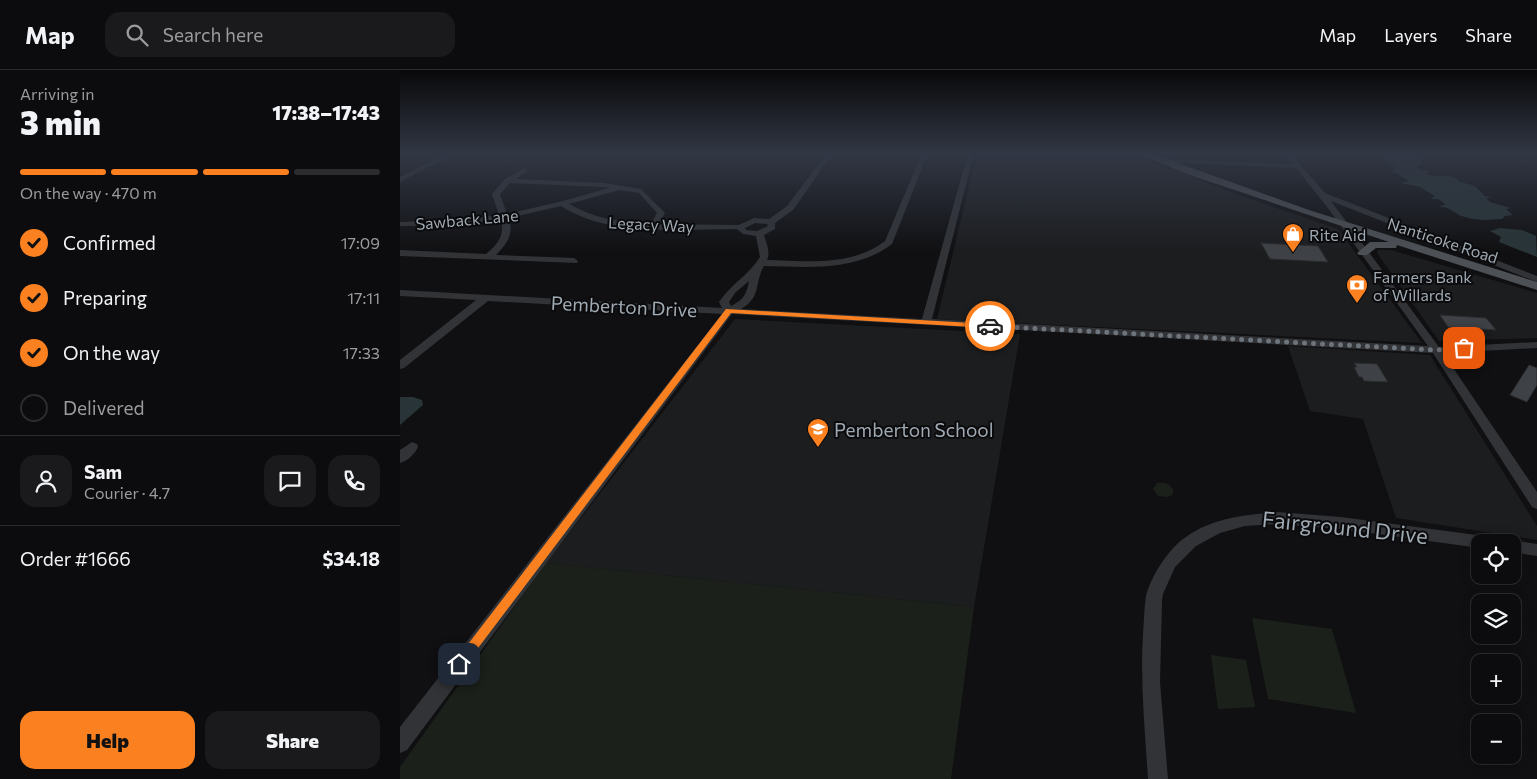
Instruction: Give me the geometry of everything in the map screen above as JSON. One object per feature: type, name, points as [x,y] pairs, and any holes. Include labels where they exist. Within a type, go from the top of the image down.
[{"type":"main road","name":"Nanticoke Road","points":[[1233,186],[1344,225],[1537,287]]},
{"type":"main road","points":[[1305,212],[1322,208],[1324,198]]},
{"type":"main road","points":[[1363,253],[1369,246],[1377,244],[1434,254]]},
{"type":"street","points":[[488,257],[499,248],[507,236],[506,217],[496,194],[503,186]]},
{"type":"street","points":[[603,186],[642,191],[662,213],[654,226]]},
{"type":"street","points":[[771,222],[773,224],[771,228],[759,233],[745,232],[741,229],[741,226],[754,220],[771,222],[790,208],[806,186]]},
{"type":"street","points":[[729,311],[724,302],[728,296],[759,267],[847,262],[880,251],[889,242],[912,186]]},
{"type":"street","points":[[926,322],[962,186]]},
{"type":"street","points":[[1314,186],[1436,350],[1537,503]]},
{"type":"street","name":"Sawback Lane","points":[[400,224],[440,224],[506,217],[564,204],[620,187]]},
{"type":"street","points":[[1324,198],[1537,279]]},
{"type":"street","name":"Legacy Way","points":[[564,204],[582,216],[628,225],[741,226]]},
{"type":"street","points":[[400,743],[729,311],[746,302],[751,295],[764,251],[759,233]]},
{"type":"street","points":[[400,253],[574,261]]},
{"type":"street","name":"Pemberton Drive","points":[[400,294],[1436,350],[1537,346]]},
{"type":"street","points":[[400,366],[485,298]]},
{"type":"street","points":[[400,458],[412,447]]},
{"type":"street","name":"Fairground Drive","points":[[1158,779],[1149,658],[1155,595],[1170,561],[1190,543],[1215,527],[1250,518],[1281,517],[1471,540]]},
{"type":"street","points":[[1521,547],[1537,550]]},
{"type":"shaded area","points":[[969,186],[1216,186],[1338,229],[1422,343],[937,319]]},
{"type":"shaded area","points":[[1415,186],[1475,186],[1485,196],[1492,197],[1486,198],[1490,202],[1511,208],[1506,209],[1513,215],[1505,216],[1502,219],[1488,220],[1462,216],[1447,208],[1439,207],[1445,204],[1438,199],[1431,199],[1435,196]]},
{"type":"shaded area","points":[[1500,228],[1522,230],[1536,236],[1537,257],[1499,242],[1501,237],[1490,231]]},
{"type":"shaded area","points":[[1378,250],[1391,250],[1537,293],[1537,338],[1439,341],[1377,253]]},
{"type":"shaded area","name":"Pemberton School","points":[[735,319],[1020,334],[974,607],[546,563]]},
{"type":"shaded area","points":[[1288,346],[1430,355],[1537,526],[1537,540],[1521,538],[1521,534],[1499,534],[1396,518],[1363,419],[1310,411]]},
{"type":"shaded area","points":[[400,397],[413,397],[422,400],[423,405],[400,425]]},
{"type":"shaded area","points":[[1162,482],[1168,485],[1172,488],[1173,494],[1168,497],[1158,496],[1153,489],[1157,483]]},
{"type":"shaded area","points":[[546,563],[974,607],[951,779],[400,779],[400,767]]},
{"type":"shaded area","points":[[1252,618],[1332,629],[1356,713],[1268,699]]},
{"type":"shaded area","points":[[1211,655],[1246,660],[1255,707],[1218,709]]},
{"type":"building","name":"Rite Aid","points":[[1261,243],[1318,246],[1328,262],[1270,259]]},
{"type":"building","points":[[1440,315],[1486,318],[1496,330],[1448,327]]},
{"type":"building","points":[[1354,363],[1377,364],[1388,382],[1364,381],[1362,377],[1359,377]]},
{"type":"building","points":[[1529,365],[1537,368],[1537,385],[1527,402],[1510,395]]},
{"type":"way so far","points":[[990,326],[1436,350],[1464,348]]},
{"type":"place","name":"Rite Aid","points":[[1293,253]]},
{"type":"place","name":"Farmers Bank of Willards","points":[[1357,304]]},
{"type":"place","name":"Pemberton School","points":[[818,448]]},
{"type":"route","points":[[459,664],[729,311],[990,326]]}]
